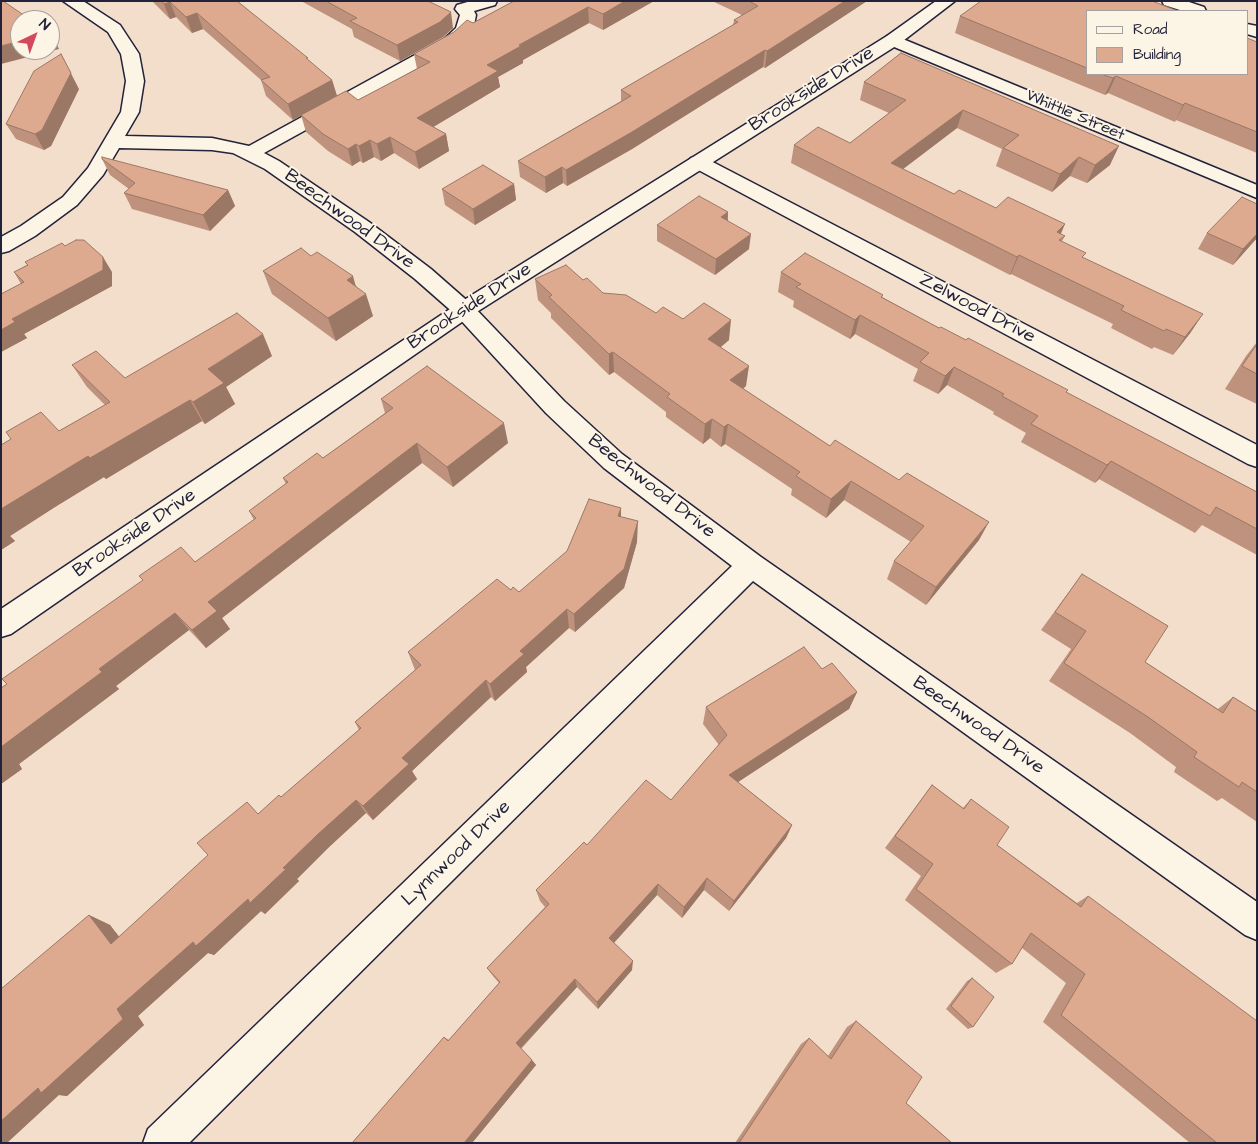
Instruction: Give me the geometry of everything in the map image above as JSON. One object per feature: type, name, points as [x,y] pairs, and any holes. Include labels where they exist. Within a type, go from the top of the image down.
[{"type":"street","points":[[1,246],[28,231],[70,201],[96,171],[130,112],[135,81],[130,54],[114,29],[71,1]]},
{"type":"street","points":[[458,5],[489,1]]},
{"type":"street","name":"Brookside Drive","points":[[1,625],[464,310],[893,40],[947,1]]},
{"type":"street","points":[[1170,1],[1195,10]]},
{"type":"street","points":[[250,153],[450,43],[464,30],[467,22],[468,15],[458,5]]},
{"type":"street","name":"Whittle Street","points":[[893,40],[1257,192]]},
{"type":"street","name":"Beechwood Drive","points":[[113,142],[212,144],[238,148],[272,165],[362,227],[424,274],[464,310],[555,407],[613,462],[751,565],[1257,924]]},
{"type":"street","name":"Zelwood Drive","points":[[698,162],[1257,457]]},
{"type":"street","name":"Lynnwood Drive","points":[[162,1143],[751,565]]},
{"type":"building","points":[[1,1],[3,1],[16,10],[10,10],[10,44],[1,46]]},
{"type":"building","points":[[162,1],[237,1],[308,58],[306,58],[332,80],[288,104],[261,80],[270,77],[197,13],[186,17],[170,2],[164,4]]},
{"type":"building","points":[[326,1],[428,1],[451,12],[440,22],[397,45],[350,21],[357,18]]},
{"type":"building","points":[[514,1],[625,1],[603,14],[588,7],[487,65],[498,71],[417,118],[446,134],[415,152],[390,137],[377,144],[370,140],[359,146],[356,144],[348,149],[323,134],[301,115],[346,91],[358,100],[430,62],[414,54],[454,32],[467,20],[473,23]]},
{"type":"building","points":[[749,1],[845,1],[767,51],[765,50],[632,132],[566,170],[562,167],[545,177],[518,161],[631,96],[621,90],[738,22],[734,20],[758,6]]},
{"type":"building","points":[[981,1],[1152,1],[1175,10],[1086,10],[1086,68],[960,16]]},
{"type":"building","points":[[1248,38],[1257,42],[1257,132],[1185,103],[1183,105],[1116,76],[1113,78],[1104,75],[1248,75]]},
{"type":"building","points":[[901,53],[1119,146],[1095,165],[1079,157],[1060,174],[1003,148],[1019,135],[963,110],[891,163],[954,194],[959,190],[996,208],[1008,197],[1065,224],[1057,232],[1065,236],[1059,240],[1086,253],[1082,257],[1203,314],[1185,337],[1166,329],[1164,331],[1121,310],[1124,306],[1019,255],[1017,257],[794,145],[818,127],[850,143],[906,100],[864,82]]},
{"type":"building","points":[[60,55],[71,73],[42,130],[35,134],[6,124],[34,71],[51,60],[60,60]]},
{"type":"building","points":[[102,157],[228,190],[203,215],[124,193],[135,183],[102,159]]},
{"type":"building","points":[[483,165],[514,184],[473,209],[442,189]]},
{"type":"building","points":[[699,196],[728,212],[721,217],[751,234],[716,259],[657,225]]},
{"type":"building","points":[[1242,197],[1257,204],[1257,234],[1243,249],[1207,233]]},
{"type":"building","points":[[76,240],[84,240],[103,257],[103,270],[12,319],[15,322],[1,330],[1,294],[24,282],[14,272],[28,265],[25,262],[62,243],[65,246]]},
{"type":"building","points":[[301,248],[311,256],[317,252],[353,276],[347,280],[366,294],[328,318],[263,271]]},
{"type":"building","points":[[805,253],[939,328],[941,327],[966,340],[968,338],[1068,390],[1066,392],[1257,492],[1257,529],[1216,507],[1210,516],[1111,461],[1107,465],[1031,424],[1038,416],[1002,396],[1004,394],[954,367],[945,376],[920,362],[929,353],[860,315],[855,320],[796,287],[801,284],[781,272]]},
{"type":"building","points":[[566,265],[583,280],[587,278],[603,293],[626,295],[656,313],[663,307],[683,319],[704,303],[731,320],[708,339],[749,366],[730,380],[830,446],[835,440],[899,480],[907,473],[989,522],[936,587],[894,561],[924,526],[851,481],[831,499],[796,476],[800,472],[728,424],[724,427],[712,419],[705,424],[667,397],[670,394],[613,352],[609,354],[549,297],[552,295],[535,279]]},
{"type":"building","points":[[237,313],[263,334],[208,369],[224,383],[193,402],[190,400],[90,458],[88,456],[1,509],[1,445],[11,439],[6,432],[41,412],[59,431],[110,402],[72,365],[96,351],[125,378]]},
{"type":"building","points":[[1257,344],[1257,374],[1242,366]]},
{"type":"building","points":[[427,366],[504,423],[447,467],[417,443],[208,602],[217,611],[192,630],[175,613],[99,669],[102,672],[1,747],[1,688],[7,684],[2,679],[143,580],[139,576],[181,547],[195,562],[256,518],[249,511],[288,482],[283,478],[317,453],[323,458],[393,408],[381,399]]},
{"type":"building","points":[[589,499],[621,508],[618,516],[638,521],[624,569],[574,614],[567,609],[520,651],[524,654],[490,684],[486,680],[402,758],[409,764],[363,806],[356,800],[283,868],[286,869],[250,903],[248,899],[196,946],[193,942],[117,1009],[123,1019],[41,1093],[38,1088],[1,1121],[1,989],[89,915],[111,944],[208,855],[197,843],[247,802],[258,814],[279,795],[281,797],[361,728],[355,722],[421,665],[408,652],[497,579],[511,590],[513,587],[519,592],[567,551]]},
{"type":"building","points":[[1082,574],[1168,626],[1145,662],[1223,713],[1233,697],[1257,712],[1257,792],[1242,782],[1239,787],[1194,757],[1197,752],[1148,717],[1064,663],[1086,631],[1055,612]]},
{"type":"building","points":[[804,647],[822,669],[832,663],[857,692],[729,775],[792,825],[734,901],[707,878],[684,907],[658,884],[609,938],[633,961],[597,1002],[575,979],[516,1043],[532,1060],[464,1143],[352,1143],[444,1037],[448,1041],[500,982],[487,968],[549,904],[536,890],[584,842],[587,845],[646,780],[671,800],[727,735],[706,707]]},
{"type":"building","points":[[932,785],[964,809],[971,799],[1009,827],[997,845],[1081,907],[1088,896],[1257,1021],[1257,1143],[1217,1143],[1061,1015],[1085,974],[1031,933],[1012,964],[916,889],[933,864],[895,836]]},
{"type":"building","points":[[972,978],[994,997],[973,1027],[951,1006]]},
{"type":"building","points":[[856,1021],[922,1077],[906,1103],[952,1143],[739,1143],[809,1038],[831,1059]]}]
